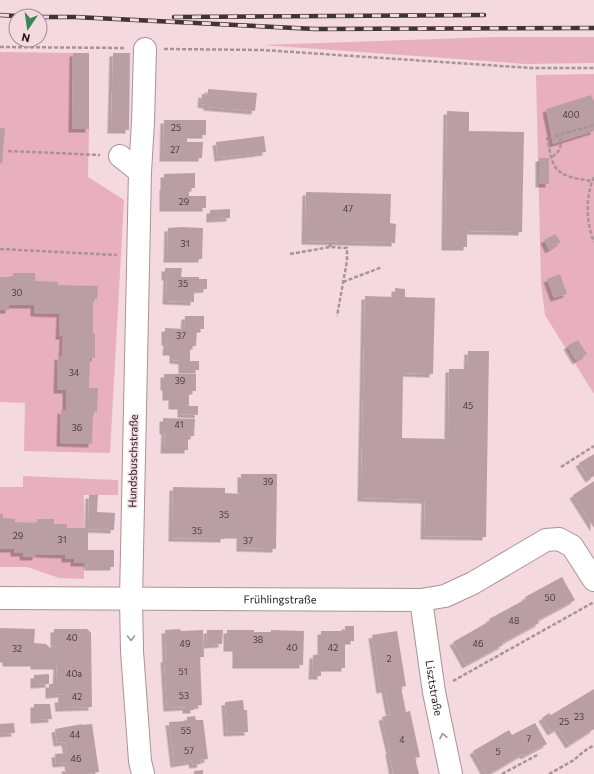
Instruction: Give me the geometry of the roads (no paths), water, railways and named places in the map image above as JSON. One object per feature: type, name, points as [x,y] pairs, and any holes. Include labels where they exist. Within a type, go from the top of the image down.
[{"type":"street","name":"Hundsbuschstraße","points":[[143,774],[140,761],[132,651],[131,599],[140,172],[145,49]]},
{"type":"street","points":[[120,156],[140,172]]},
{"type":"street","name":"Frühlingstraße","points":[[0,598],[421,600],[445,596],[473,583],[546,540],[559,539],[572,546],[594,580]]},
{"type":"street","name":"Lisztstraße","points":[[421,600],[434,692],[451,774]]},
{"type":"railway","points":[[0,15],[8,16]]},
{"type":"railway","points":[[174,17],[484,15]]},
{"type":"railway","points":[[48,17],[75,17],[315,29],[594,28]]}]
